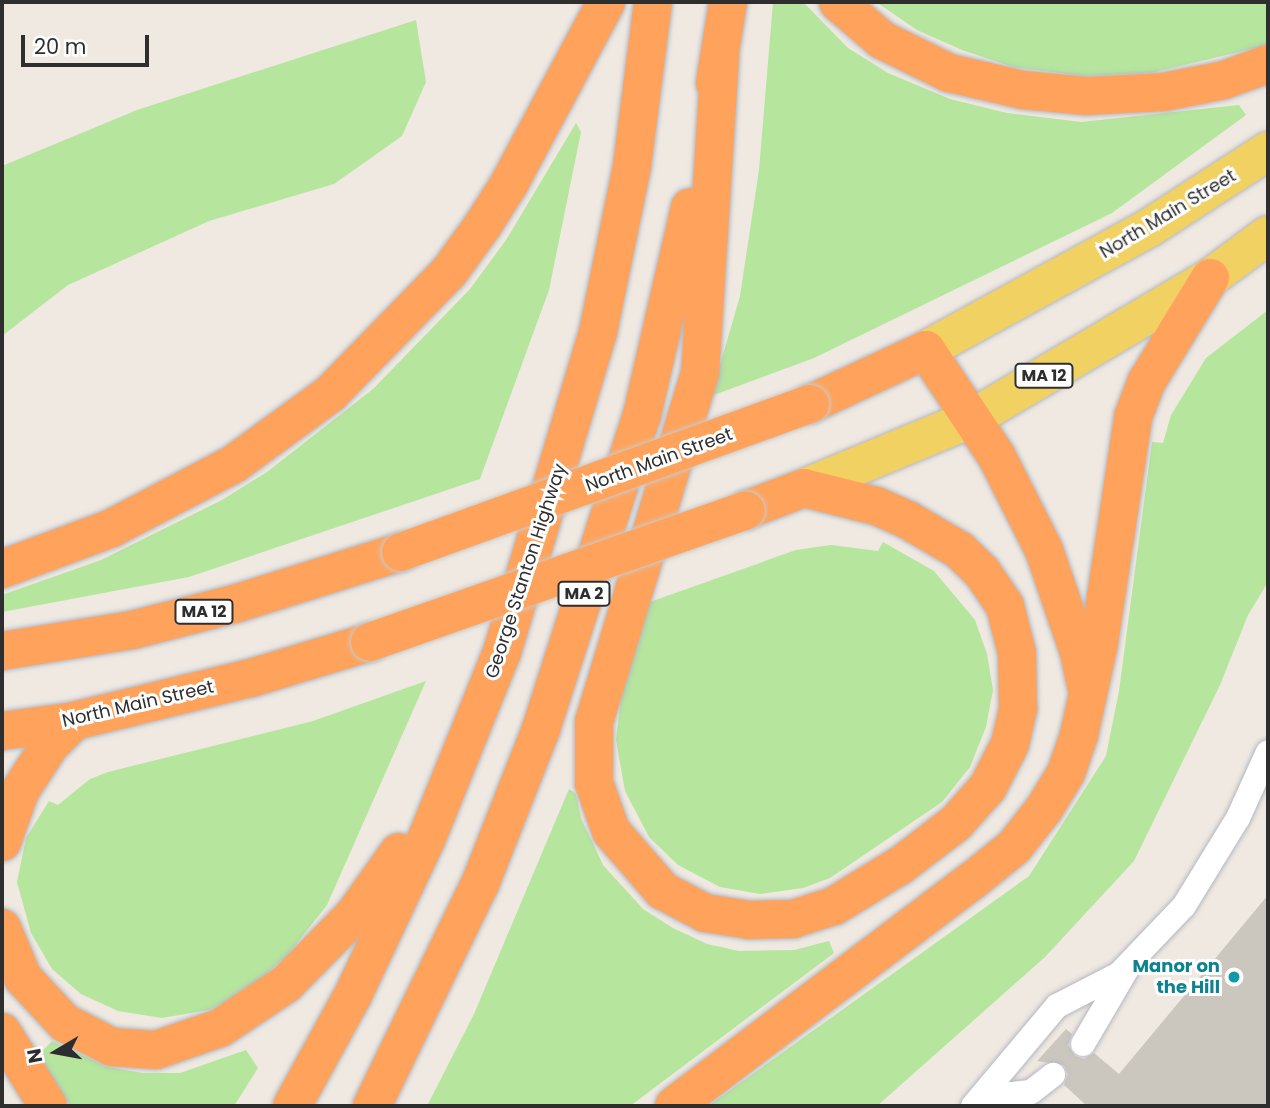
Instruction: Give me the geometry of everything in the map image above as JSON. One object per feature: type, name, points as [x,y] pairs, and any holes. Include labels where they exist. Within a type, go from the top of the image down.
[{"type":"highway","points":[[2,569],[112,528],[233,464],[340,385],[449,272],[483,225],[509,184],[606,2]]},
{"type":"highway","name":"George Stanton Highway","points":[[292,1106],[353,995],[449,782],[502,652],[598,332],[632,166],[653,2]]},
{"type":"highway","name":"MA 2","points":[[372,1106],[480,884],[541,729],[642,415],[675,288],[729,2]]},
{"type":"highway","points":[[838,2],[882,40],[949,73],[1023,90],[1087,96],[1164,92],[1224,79],[1268,64]]},
{"type":"highway","points":[[720,57],[701,373],[594,722],[594,783],[611,831],[663,891],[705,912],[749,920],[793,919],[834,906],[901,865],[956,823],[988,787],[1010,744],[1018,708],[1017,653],[1005,606],[982,572],[960,550],[908,520],[876,506],[804,488]]},
{"type":"highway","points":[[674,1106],[1014,847],[1066,773],[1087,693],[1133,417],[1147,381],[1210,278]]},
{"type":"highway","points":[[926,350],[973,418],[1044,550],[1079,652],[1087,693]]},
{"type":"highway","name":"North Main Street","points":[[2,650],[132,630],[238,603],[401,552],[810,404],[926,350]]},
{"type":"highway","name":"North Main Street","points":[[2,731],[74,721],[251,678],[370,642],[804,488]]},
{"type":"highway","points":[[2,842],[20,790],[50,745],[74,721]]},
{"type":"highway","points":[[2,928],[10,956],[35,994],[87,1036],[136,1052],[195,1039],[268,999],[322,951],[369,897],[449,782]]},
{"type":"highway","points":[[2,1032],[48,1106]]},
{"type":"main road","name":"North Main Street","points":[[926,350],[1149,228],[1268,151]]},
{"type":"main road","name":"North Main Street","points":[[804,488],[973,418],[1210,278],[1268,235]]},
{"type":"lane","points":[[1083,1044],[1128,967],[1184,906],[1258,801],[1268,752]]},
{"type":"lane","points":[[979,1102],[1021,1045],[1057,1006],[1128,967]]},
{"type":"lane","points":[[979,1102],[1031,1092],[1053,1075]]},
{"type":"green space","points":[[773,2],[803,2],[848,48],[888,73],[950,99],[1007,113],[1081,122],[1239,105],[1246,115],[1112,213],[814,358],[711,396],[740,296],[759,170]]},
{"type":"green space","points":[[876,2],[1268,2],[1268,45],[1151,73],[1084,76],[1013,67],[962,50],[917,30]]},
{"type":"green space","points":[[416,20],[426,82],[402,136],[334,184],[209,221],[68,285],[2,336],[2,166],[137,110]]},
{"type":"green space","points":[[576,123],[581,132],[549,290],[480,479],[189,577],[2,612],[2,595],[101,560],[222,500],[267,472],[373,389],[470,289],[506,240]]},
{"type":"green space","points":[[1268,310],[1268,582],[1248,615],[1220,685],[1134,861],[1045,957],[877,1106],[708,1106],[1029,876],[1106,756],[1119,691],[1152,442],[1163,443],[1171,415],[1206,358]]},
{"type":"green space","points":[[883,542],[934,571],[975,620],[987,654],[993,690],[986,727],[970,767],[942,802],[830,878],[803,888],[760,894],[720,887],[678,865],[649,837],[625,791],[616,740],[621,696],[650,602],[796,550],[831,545],[878,551]]},
{"type":"green space","points":[[426,681],[327,905],[286,957],[244,992],[209,1010],[162,1018],[118,1011],[81,994],[52,969],[31,933],[17,882],[26,838],[49,801],[58,805],[90,779],[108,772],[313,721]]},
{"type":"green space","points":[[569,789],[576,794],[581,818],[603,865],[643,909],[673,928],[707,944],[739,951],[794,950],[829,941],[834,953],[630,1106],[427,1106],[474,1014]]},
{"type":"green space","points":[[52,1041],[108,1067],[143,1073],[180,1073],[246,1050],[258,1068],[234,1106],[70,1106],[38,1055]]},
{"type":"building","name":"Manor on the Hill","points":[[1268,895],[1268,1106],[1087,1106],[1064,1085],[1068,1074],[1064,1065],[1037,1061],[1066,1029],[1072,1034],[1068,1045],[1075,1056],[1084,1059],[1094,1053],[1119,1074]]},
{"type":"place","name":"Manor on the Hill","points":[[1234,977]]}]
